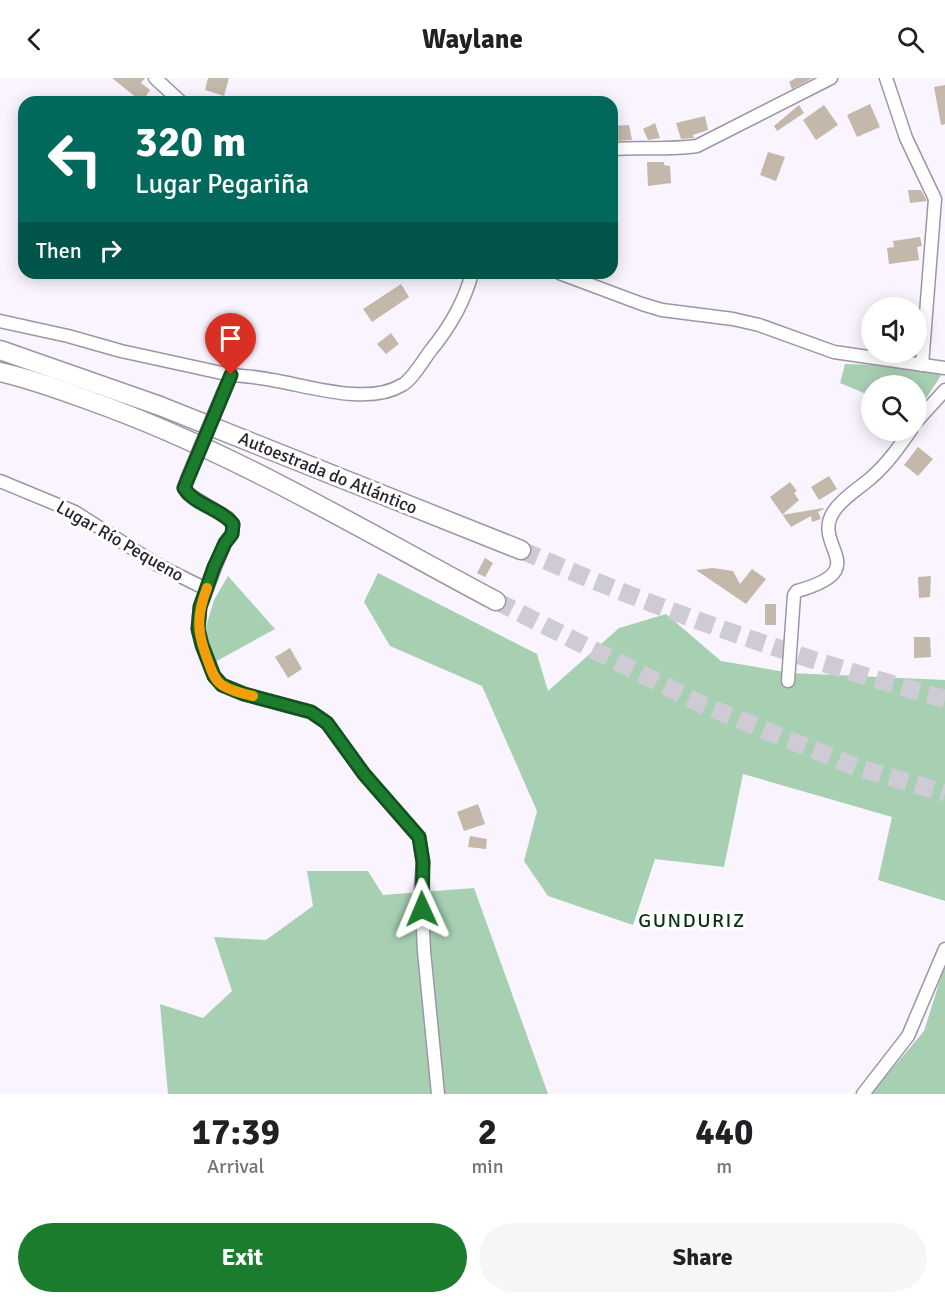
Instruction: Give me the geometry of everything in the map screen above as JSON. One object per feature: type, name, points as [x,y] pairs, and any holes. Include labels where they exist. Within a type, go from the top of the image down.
[{"type":"highway","name":"Autoestrada do Atlántico","points":[[0,350],[160,406],[521,550]]},
{"type":"highway","name":"Autoestrada do Atlántico","points":[[0,372],[63,391],[146,421],[237,462],[361,526],[496,601]]},
{"type":"street","points":[[155,78],[174,96]]},
{"type":"street","points":[[618,149],[647,147],[677,149],[697,146],[831,78]]},
{"type":"street","points":[[886,78],[906,138],[935,199],[922,365]]},
{"type":"street","points":[[0,321],[231,375],[325,391],[367,394],[386,392],[404,385],[442,334],[471,279]]},
{"type":"street","points":[[575,279],[662,310],[759,325],[834,352],[945,368]]},
{"type":"street","points":[[231,375],[184,488],[188,494],[228,518],[233,524],[232,534],[225,543],[200,607],[198,629],[202,645],[214,676],[222,685],[244,694],[311,712],[327,723],[364,774],[419,837],[423,862],[424,951],[438,1094]]},
{"type":"street","points":[[927,410],[945,390]]},
{"type":"street","points":[[788,681],[794,595],[797,591],[828,580],[837,569],[838,562],[829,526],[830,518],[842,501],[873,477],[903,441]]},
{"type":"street","name":"Lugar Río Pequeno","points":[[0,480],[75,512],[158,565],[206,589]]},
{"type":"street","points":[[863,1094],[908,1036],[945,949]]},
{"type":"green space","points":[[845,364],[886,365],[942,374],[927,397],[927,375],[861,375],[861,392],[840,383]]},
{"type":"green space","points":[[378,573],[537,654],[548,691],[619,628],[666,614],[721,661],[791,673],[945,680],[945,901],[878,880],[892,817],[743,774],[724,867],[655,859],[633,925],[548,896],[524,861],[537,811],[482,686],[390,646],[364,602]]},
{"type":"green space","points":[[228,576],[275,629],[215,662],[205,630],[214,600]]},
{"type":"green space","points":[[307,871],[368,871],[383,895],[474,888],[548,1094],[168,1094],[160,1004],[203,1018],[232,991],[214,937],[266,940],[313,906]]},
{"type":"green space","points":[[945,964],[945,1094],[871,1094],[924,1031]]},
{"type":"building","points":[[112,78],[145,78],[141,83],[150,90],[146,96],[134,96]]},
{"type":"building","points":[[208,78],[229,78],[224,96],[205,90]]},
{"type":"building","points":[[796,78],[813,78],[792,89],[789,82]]},
{"type":"building","points":[[945,85],[945,124],[941,125],[934,87]]},
{"type":"building","points":[[870,104],[880,127],[857,137],[847,115]]},
{"type":"building","points":[[799,105],[804,113],[777,131],[774,126]]},
{"type":"building","points":[[824,105],[838,125],[816,140],[803,120]]},
{"type":"building","points":[[705,116],[708,130],[693,135],[694,138],[681,139],[676,123]]},
{"type":"building","points":[[655,123],[660,138],[648,140],[643,129]]},
{"type":"building","points":[[629,125],[632,140],[618,141],[618,126]]},
{"type":"building","points":[[768,152],[785,157],[776,181],[760,175]]},
{"type":"building","points":[[647,162],[664,162],[664,165],[670,166],[671,183],[648,186]]},
{"type":"building","points":[[908,190],[921,190],[927,201],[910,203]]},
{"type":"building","points":[[920,237],[922,246],[917,247],[919,260],[889,264],[887,248],[894,247],[893,241]]},
{"type":"building","points":[[401,284],[409,297],[372,322],[363,309]]},
{"type":"building","points":[[391,333],[399,344],[386,354],[377,344]]},
{"type":"building","points":[[918,447],[933,459],[918,476],[904,465]]},
{"type":"building","points":[[829,476],[837,489],[819,500],[811,487]]},
{"type":"building","points":[[790,482],[797,491],[794,493],[799,500],[782,515],[770,497]]},
{"type":"building","points":[[824,509],[818,512],[821,519],[812,522],[811,516],[791,527],[783,515]]},
{"type":"building","points":[[485,558],[493,563],[485,577],[477,573]]},
{"type":"building","points":[[713,568],[733,571],[740,584],[752,569],[766,579],[746,604],[696,570]]},
{"type":"building","points":[[931,576],[930,597],[919,598],[918,577]]},
{"type":"building","points":[[765,604],[776,604],[776,625],[765,625]]},
{"type":"building","points":[[914,637],[930,637],[931,657],[914,658]]},
{"type":"building","points":[[290,648],[302,669],[288,678],[275,657]]},
{"type":"building","points":[[478,804],[485,824],[464,831],[457,812]]},
{"type":"building","points":[[470,836],[487,839],[486,849],[468,847]]},
{"type":"tunnel","points":[[521,550],[625,593],[730,632],[945,699]]},
{"type":"tunnel","points":[[496,601],[703,705],[859,768],[945,793]]},
{"type":"slow traffic","points":[[207,588],[200,607],[198,629],[214,676],[222,685],[253,696]]},
{"type":"district","name":"GUNDURIZ","points":[[692,920]]},
{"type":"route","points":[[231,375],[184,488],[195,500],[228,518],[233,524],[232,534],[225,543],[214,567],[200,607],[198,629],[202,645],[214,676],[222,685],[244,694],[295,706],[311,712],[327,723],[364,774],[419,837],[423,862],[422,909]]}]
